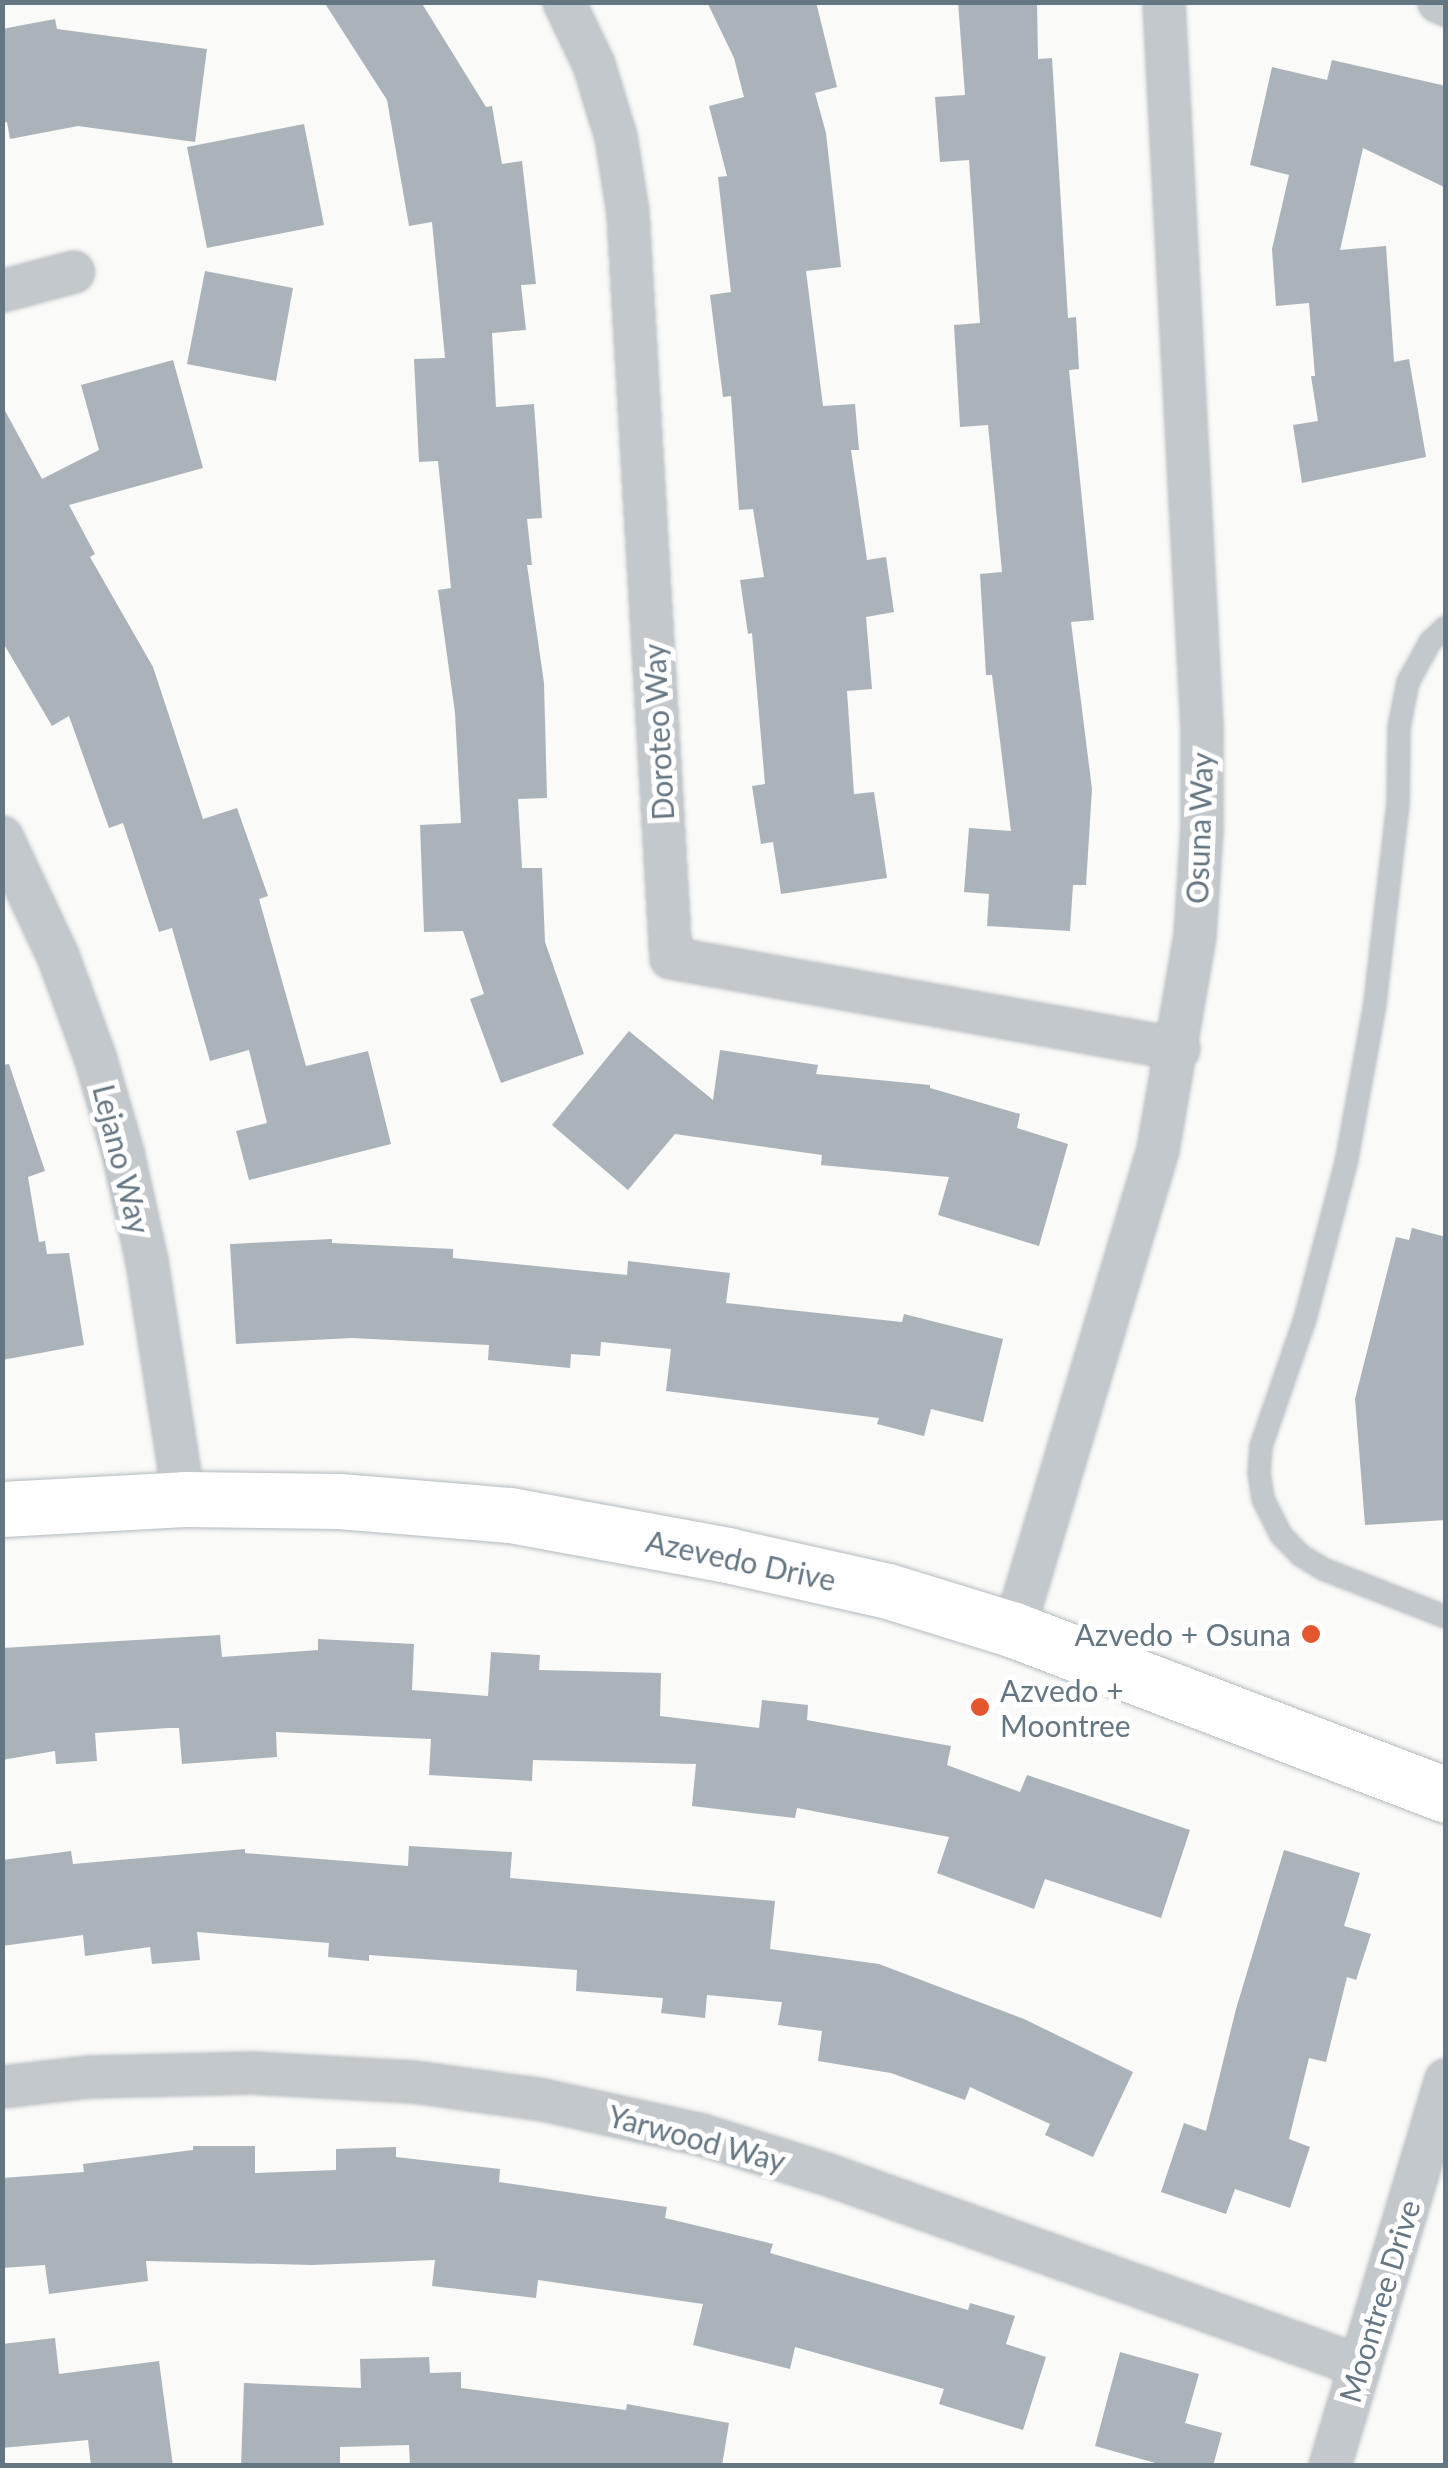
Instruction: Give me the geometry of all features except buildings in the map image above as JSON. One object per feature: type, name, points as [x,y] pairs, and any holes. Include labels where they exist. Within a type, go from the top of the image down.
[{"type":"street","name":"Doroteo Way","points":[[564,2],[599,83],[616,137],[628,213],[671,958],[1179,1048]]},
{"type":"street","name":"Osuna Way","points":[[1014,1630],[1158,1150],[1179,1048],[1195,936],[1202,827],[1202,728],[1164,2]]},
{"type":"street","points":[[2,291],[74,272]]},
{"type":"street","name":"Lejano Way","points":[[2,836],[58,956],[96,1060],[123,1153],[147,1261],[184,1498]]},
{"type":"street","name":"Azevedo Drive","points":[[2,1509],[184,1498],[340,1501],[510,1514],[727,1554],[888,1591],[1014,1630],[1446,1795]]},
{"type":"street","name":"Yarwood Way","points":[[2,2087],[90,2077],[252,2072],[414,2082],[544,2100],[702,2135],[826,2174],[1360,2366]]},
{"type":"street","name":"Moontree Drive","points":[[1330,2466],[1446,2080]]},
{"type":"lane","points":[[1446,627],[1430,642],[1408,682],[1399,727],[1398,804],[1375,1004],[1346,1163],[1305,1319],[1261,1446],[1259,1473],[1263,1500],[1281,1535],[1300,1555],[1446,1617]]},
{"type":"place","name":"Azvedo + Osuna","points":[[1311,1634]]},
{"type":"place","name":"Azvedo + Moontree","points":[[980,1707]]}]
